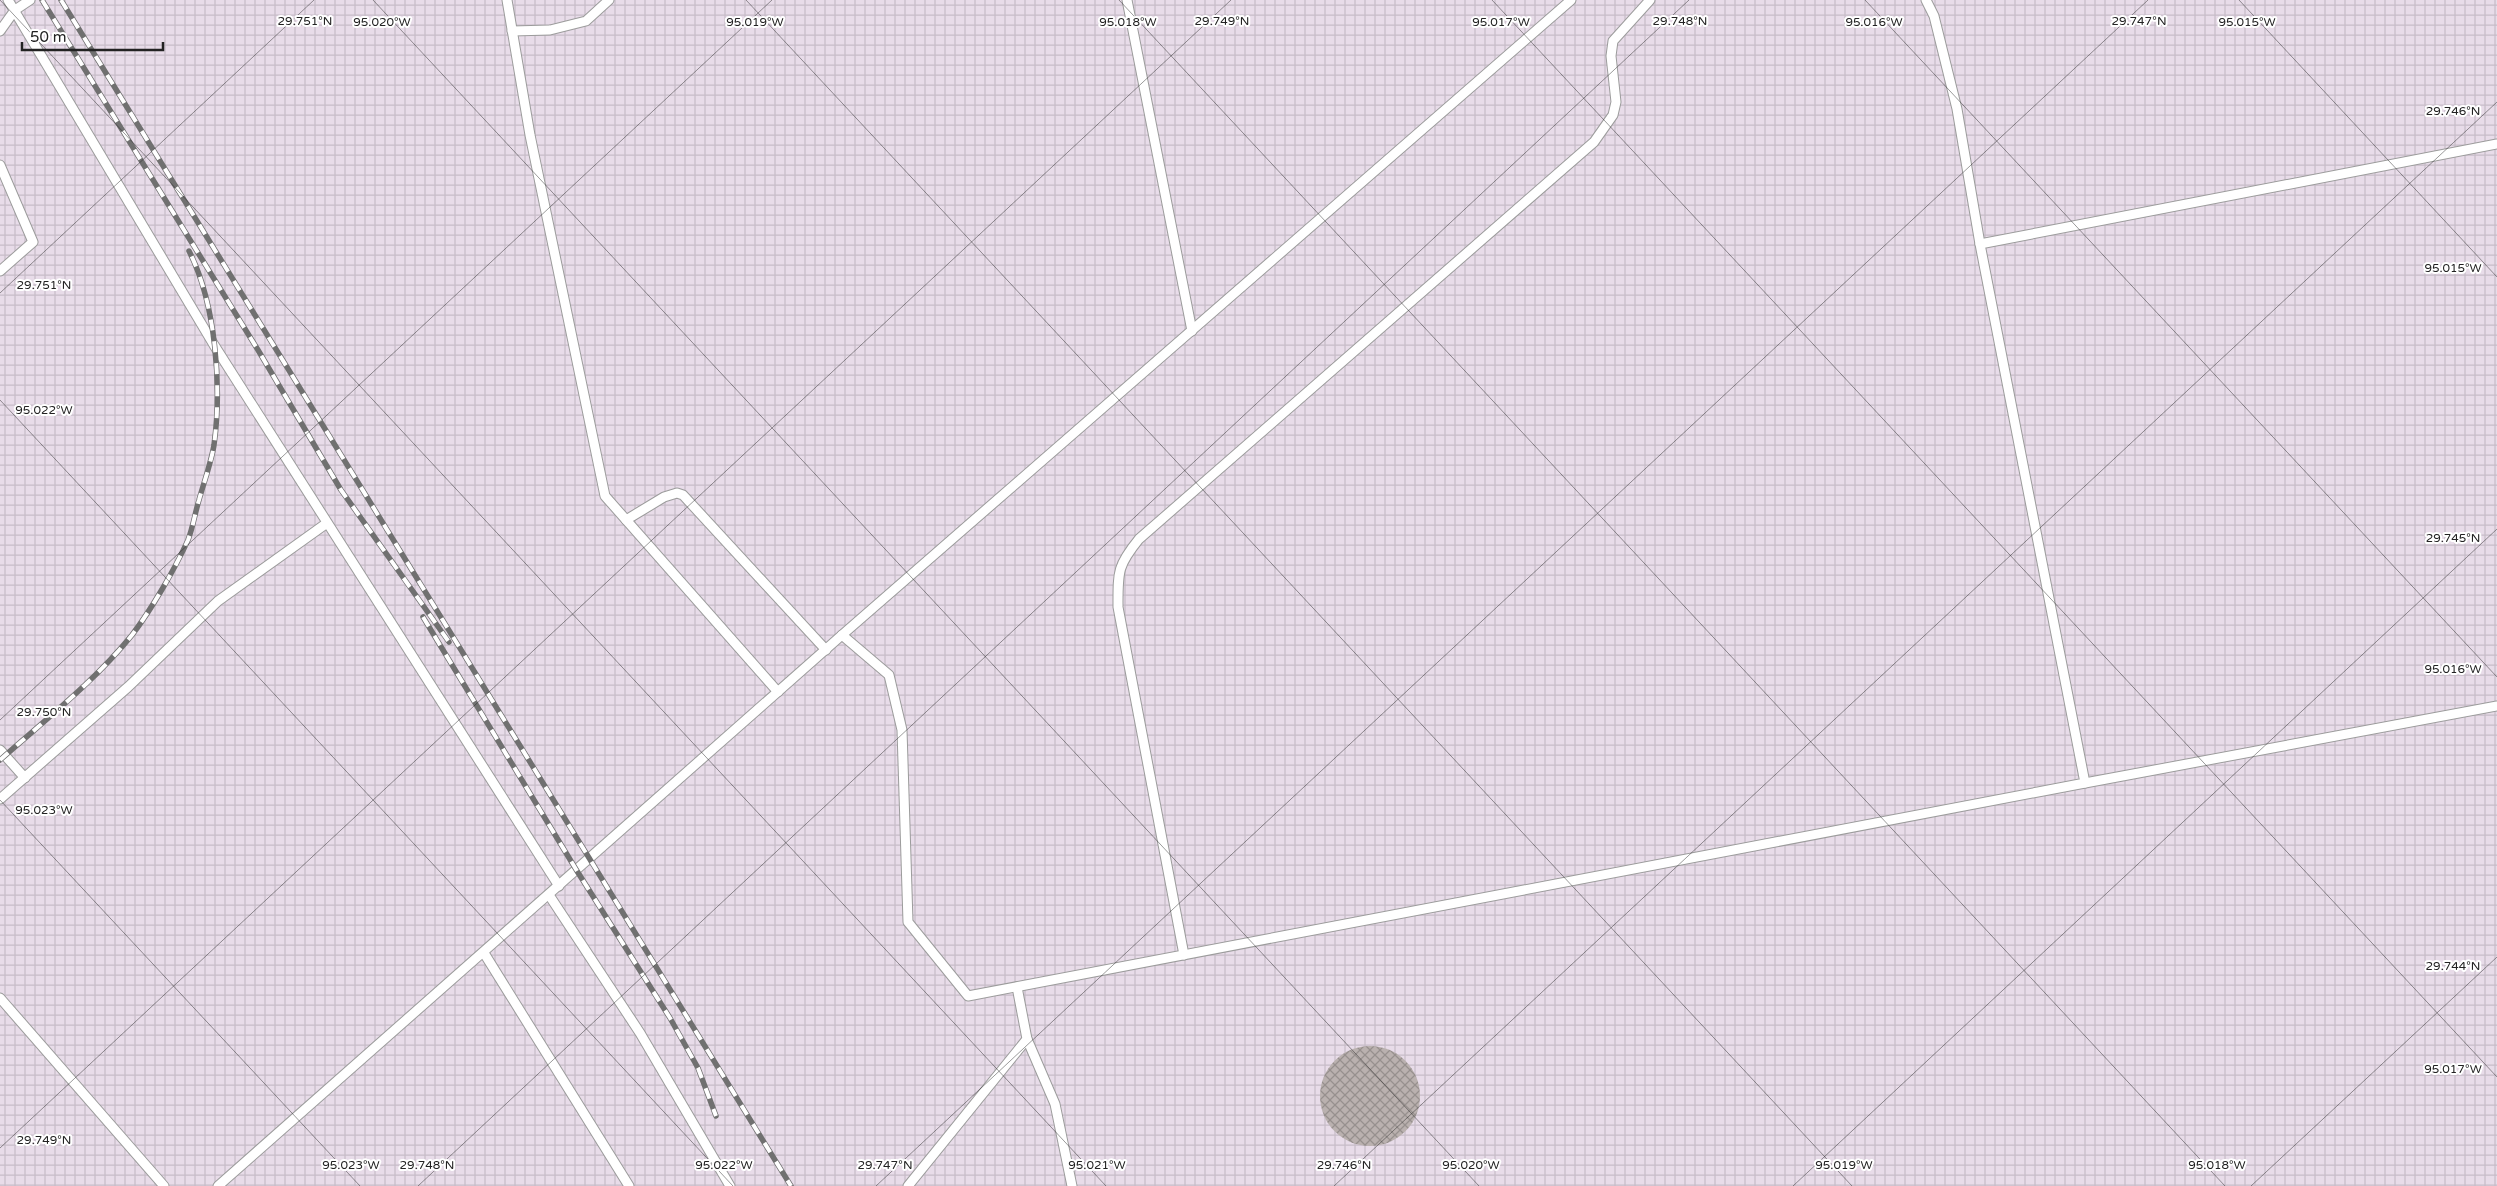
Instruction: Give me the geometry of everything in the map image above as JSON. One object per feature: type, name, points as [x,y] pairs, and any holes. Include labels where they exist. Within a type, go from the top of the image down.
[{"type":"lane","points":[[8,0],[214,345],[559,886]]},
{"type":"lane","points":[[0,31],[14,10],[30,0]]},
{"type":"lane","points":[[507,0],[530,135],[605,496],[778,692]]},
{"type":"lane","points":[[512,31],[550,30],[586,21],[609,0]]},
{"type":"lane","points":[[1127,0],[1192,331]]},
{"type":"lane","points":[[218,1186],[842,635],[1571,0]]},
{"type":"lane","points":[[1184,955],[1118,607],[1118,582],[1122,559],[1139,539],[1594,142],[1613,115],[1616,102],[1611,56],[1613,41],[1650,0]]},
{"type":"lane","points":[[1926,0],[1934,16],[1957,109],[1980,244],[2085,783]]},
{"type":"lane","points":[[1980,244],[2497,144]]},
{"type":"lane","points":[[0,165],[33,242],[0,271]]},
{"type":"lane","points":[[626,520],[664,497],[676,493],[683,495],[826,650]]},
{"type":"lane","points":[[0,799],[128,687],[218,601],[328,523]]},
{"type":"lane","points":[[842,635],[889,675],[902,730],[908,922],[968,996],[2497,706]]},
{"type":"lane","points":[[0,750],[25,778]]},
{"type":"lane","points":[[548,895],[640,1033],[730,1186]]},
{"type":"lane","points":[[484,953],[629,1186]]},
{"type":"lane","points":[[1017,987],[1027,1039],[1055,1104],[1072,1186]]},
{"type":"lane","points":[[0,998],[164,1186]]},
{"type":"lane","points":[[908,1186],[1027,1039]]},
{"type":"shaded area","points":[[0,0],[2497,0],[2497,1186],[0,1186]]},
{"type":"building","points":[[1370,1046],[1389,1049],[1406,1060],[1417,1077],[1420,1096],[1417,1115],[1406,1132],[1389,1143],[1370,1146],[1351,1143],[1334,1132],[1323,1115],[1320,1096],[1323,1077],[1334,1060],[1351,1049]]},
{"type":"railway","points":[[42,0],[258,350],[341,490],[449,642]]},
{"type":"railway","points":[[61,0],[791,1186]]},
{"type":"railway","points":[[0,760],[102,669],[132,635],[162,589],[188,540],[213,452],[217,397],[215,346],[211,320],[198,272],[189,251]]},
{"type":"railway","points":[[423,617],[577,871],[670,1018],[698,1068],[716,1116]]}]
